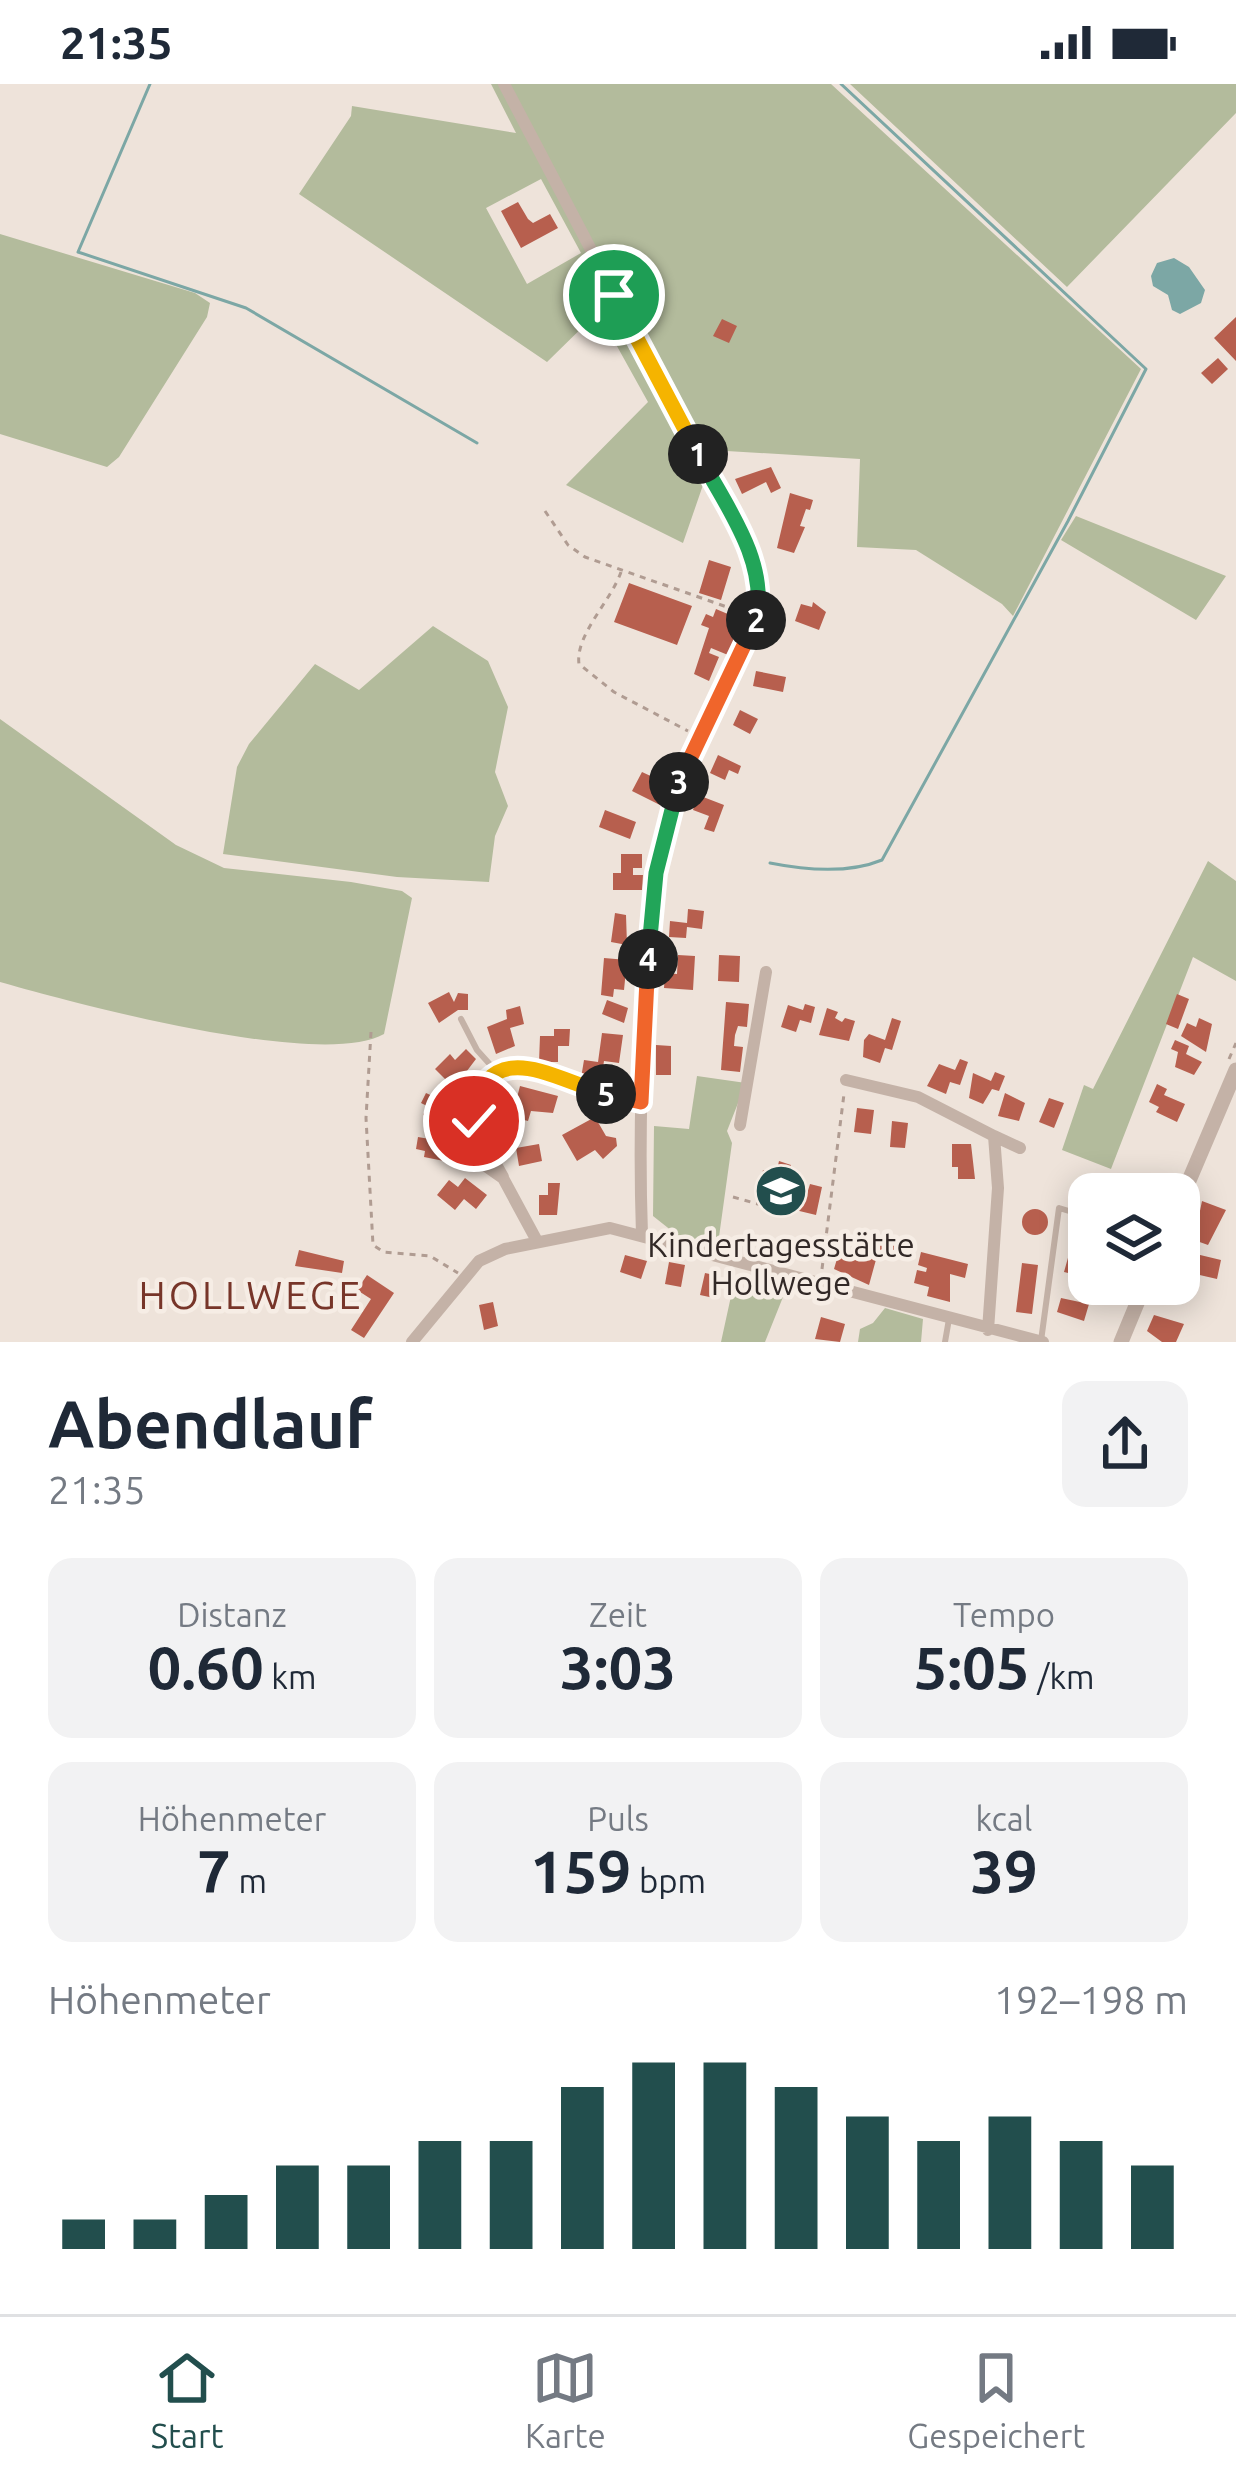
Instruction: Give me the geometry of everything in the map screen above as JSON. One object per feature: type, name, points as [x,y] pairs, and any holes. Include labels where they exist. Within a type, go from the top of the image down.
[{"type":"street","points":[[504,84],[752,556],[759,578],[757,616],[673,796],[656,873],[641,1102],[642,1235]]},
{"type":"street","points":[[740,1125],[766,972]]},
{"type":"street","points":[[537,1241],[503,1178],[469,1150],[464,1138],[482,1081],[495,1070],[515,1066],[641,1102]]},
{"type":"street","points":[[1192,1173],[1236,1070]]},
{"type":"street","points":[[846,1080],[918,1097],[1020,1148]]},
{"type":"street","points":[[988,1330],[998,1188],[994,1136]]},
{"type":"street","points":[[412,1342],[463,1276],[492,1253],[610,1228],[1042,1342]]},
{"type":"street","points":[[1120,1342],[1136,1305]]},
{"type":"lane","points":[[461,1019],[476,1050],[495,1070]]},
{"type":"lane","points":[[1042,1342],[1059,1208],[1068,1210]]},
{"type":"lane","points":[[946,1342],[950,1319]]},
{"type":"path","points":[[545,511],[568,545],[621,572],[757,616]]},
{"type":"path","points":[[621,572],[613,596],[583,642],[579,664],[614,692],[700,738]]},
{"type":"path","points":[[370,1033],[367,1141],[374,1245],[384,1252],[430,1256],[463,1276]]},
{"type":"path","points":[[820,1282],[846,1080]]},
{"type":"path","points":[[733,1197],[783,1211]]},
{"type":"green space","points":[[491,84],[831,84],[1141,369],[1013,616],[1002,604],[916,550],[857,547],[860,459],[710,450],[722,470],[703,485],[683,543],[566,485],[648,402],[598,312],[547,362],[299,194],[351,116],[352,106],[516,133]],"holes":[[[541,179],[581,253],[527,284],[486,208]]]},
{"type":"green space","points":[[850,84],[1236,84],[1236,113],[1067,287]]},
{"type":"green space","points":[[0,234],[195,293],[210,303],[207,317],[119,457],[107,467],[0,434]]},
{"type":"green space","points":[[1076,516],[1226,576],[1196,620],[1061,540]]},
{"type":"green space","points":[[433,626],[488,661],[508,707],[495,772],[508,806],[495,836],[489,882],[397,877],[223,854],[237,767],[249,744],[315,664],[359,690]]},
{"type":"green space","points":[[0,719],[176,845],[224,868],[351,882],[402,891],[412,898],[384,1034],[352,1043],[254,1039],[137,1017],[0,982]]},
{"type":"green space","points":[[1208,861],[1236,881],[1236,981],[1193,957],[1111,1169],[1062,1150],[1084,1085],[1093,1089]]},
{"type":"green space","points":[[697,1076],[746,1083],[727,1131],[732,1143],[718,1244],[677,1235],[653,1216],[654,1126],[689,1129]]},
{"type":"green space","points":[[733,1287],[783,1297],[765,1342],[721,1342]]},
{"type":"green space","points":[[885,1308],[923,1319],[921,1342],[858,1342],[860,1329],[873,1323]]},
{"type":"water","points":[[1174,258],[1189,267],[1205,290],[1201,303],[1180,314],[1172,310],[1168,295],[1153,286],[1151,276],[1157,263]]},
{"type":"building","points":[[518,202],[533,223],[550,214],[558,228],[521,248],[501,211]]},
{"type":"building","points":[[1236,317],[1236,361],[1214,338]]},
{"type":"building","points":[[722,319],[737,326],[729,343],[713,336]]},
{"type":"building","points":[[1218,358],[1228,369],[1212,384],[1201,373]]},
{"type":"building","points":[[771,467],[781,488],[771,493],[766,482],[742,494],[735,479]]},
{"type":"building","points":[[790,493],[813,500],[794,553],[777,548]]},
{"type":"building","points":[[709,560],[731,567],[721,600],[699,593]]},
{"type":"building","points":[[629,583],[692,606],[677,645],[614,622]]},
{"type":"building","points":[[813,602],[826,612],[819,630],[795,621],[801,604],[812,607]]},
{"type":"building","points":[[716,609],[742,620],[728,655],[711,648],[709,653],[719,657],[709,681],[694,674],[709,628],[701,625],[706,614],[713,617]]},
{"type":"building","points":[[756,671],[786,677],[783,692],[753,686]]},
{"type":"building","points":[[740,710],[758,719],[750,734],[733,725]]},
{"type":"building","points":[[718,755],[741,766],[738,774],[729,770],[725,780],[710,773]]},
{"type":"building","points":[[642,772],[670,785],[660,805],[632,791]]},
{"type":"building","points":[[698,795],[724,805],[714,832],[704,829],[709,816],[693,810]]},
{"type":"building","points":[[605,810],[636,822],[630,839],[599,827]]},
{"type":"building","points":[[621,854],[642,854],[642,868],[633,868],[633,875],[643,875],[642,890],[613,890],[613,873],[621,873]]},
{"type":"building","points":[[688,909],[704,911],[702,929],[687,927],[686,938],[669,937],[670,921],[687,923]]},
{"type":"building","points":[[615,913],[626,915],[627,945],[611,942]]},
{"type":"building","points":[[678,955],[695,956],[693,990],[664,988],[665,973],[677,974]]},
{"type":"building","points":[[719,955],[740,956],[739,982],[718,981]]},
{"type":"building","points":[[604,958],[627,960],[624,990],[614,989],[613,997],[601,995]]},
{"type":"building","points":[[449,992],[454,1002],[458,993],[468,994],[468,1010],[458,1010],[439,1023],[428,1003]]},
{"type":"building","points":[[1177,994],[1189,999],[1178,1029],[1166,1024]]},
{"type":"building","points":[[607,1000],[628,1008],[624,1023],[602,1014]]},
{"type":"building","points":[[726,1002],[749,1004],[747,1027],[738,1026],[735,1035],[734,1046],[743,1047],[740,1072],[721,1070]]},
{"type":"building","points":[[805,1004],[815,1007],[811,1023],[800,1020],[796,1032],[781,1027],[788,1005],[803,1010]]},
{"type":"building","points":[[520,1006],[524,1024],[510,1028],[515,1046],[496,1054],[487,1027],[507,1019],[506,1010]]},
{"type":"building","points":[[827,1008],[838,1012],[835,1018],[842,1022],[845,1018],[855,1021],[849,1041],[819,1035]]},
{"type":"building","points":[[892,1018],[901,1021],[892,1050],[885,1048],[880,1063],[863,1057],[864,1040],[869,1034],[885,1040]]},
{"type":"building","points":[[1199,1018],[1212,1024],[1206,1052],[1181,1036],[1187,1023],[1196,1027]]},
{"type":"building","points":[[554,1029],[570,1029],[569,1046],[558,1046],[558,1062],[539,1062],[540,1036],[554,1036]]},
{"type":"building","points":[[602,1033],[623,1035],[619,1063],[604,1061],[601,1081],[581,1078],[584,1060],[598,1062]]},
{"type":"building","points":[[1175,1040],[1189,1046],[1186,1054],[1202,1062],[1194,1075],[1175,1067],[1178,1052],[1171,1049]]},
{"type":"building","points":[[656,1045],[671,1046],[671,1075],[656,1075]]},
{"type":"building","points":[[466,1049],[476,1059],[454,1088],[435,1069],[450,1054],[455,1060]]},
{"type":"building","points":[[960,1059],[968,1062],[960,1085],[950,1082],[946,1094],[927,1086],[939,1064],[955,1070]]},
{"type":"building","points":[[995,1072],[1005,1076],[999,1091],[992,1089],[983,1104],[969,1098],[973,1073],[991,1081]]},
{"type":"building","points":[[1157,1084],[1167,1089],[1164,1095],[1185,1104],[1177,1122],[1156,1112],[1159,1107],[1149,1102]]},
{"type":"building","points":[[520,1086],[558,1096],[553,1113],[531,1111],[528,1121],[512,1117]]},
{"type":"building","points":[[443,1090],[457,1097],[446,1126],[423,1115],[427,1106],[421,1103],[426,1093],[439,1099]]},
{"type":"building","points":[[1005,1093],[1025,1103],[1019,1121],[998,1116]]},
{"type":"building","points":[[1049,1098],[1064,1103],[1054,1128],[1039,1122]]},
{"type":"building","points":[[857,1108],[874,1110],[871,1134],[854,1132]]},
{"type":"building","points":[[595,1117],[606,1136],[616,1138],[617,1146],[603,1159],[595,1150],[577,1161],[562,1135]]},
{"type":"building","points":[[892,1121],[908,1123],[905,1148],[890,1147]]},
{"type":"building","points":[[436,1133],[453,1136],[449,1162],[424,1157],[425,1151],[416,1149],[418,1137],[435,1140]]},
{"type":"building","points":[[539,1144],[542,1161],[519,1166],[516,1148]]},
{"type":"building","points":[[952,1144],[971,1144],[975,1179],[958,1179],[958,1167],[952,1167]]},
{"type":"building","points":[[779,1161],[791,1165],[786,1183],[791,1179],[803,1182],[800,1195],[806,1197],[810,1184],[822,1187],[816,1215],[762,1202],[763,1170],[776,1174]]},
{"type":"building","points":[[465,1178],[487,1195],[476,1209],[464,1199],[455,1210],[437,1195],[449,1180],[458,1187]]},
{"type":"building","points":[[548,1183],[560,1183],[557,1215],[539,1215],[539,1195],[548,1195]]},
{"type":"building","points":[[1202,1201],[1226,1210],[1208,1245],[1200,1242]]},
{"type":"building","points":[[1035,1209],[1048,1222],[1035,1235],[1022,1222]]},
{"type":"building","points":[[878,1238],[897,1240],[896,1257],[877,1256]]},
{"type":"building","points":[[299,1250],[344,1261],[342,1273],[295,1266]]},
{"type":"building","points":[[858,1251],[877,1256],[869,1285],[834,1269],[839,1252],[856,1256]]},
{"type":"building","points":[[921,1252],[968,1264],[965,1278],[950,1274],[950,1302],[927,1296],[929,1287],[914,1283],[917,1270],[926,1272],[927,1268],[918,1265]]},
{"type":"building","points":[[625,1255],[647,1261],[641,1279],[620,1272]]},
{"type":"building","points":[[1200,1255],[1221,1260],[1217,1279],[1200,1275]]},
{"type":"building","points":[[669,1262],[685,1265],[681,1287],[665,1284]]},
{"type":"building","points":[[1022,1263],[1038,1265],[1032,1314],[1016,1312]]},
{"type":"building","points":[[705,1273],[719,1276],[714,1298],[700,1295]]},
{"type":"building","points":[[367,1275],[394,1293],[364,1338],[351,1330],[371,1299],[357,1290]]},
{"type":"building","points":[[1061,1298],[1068,1300],[1068,1305],[1089,1305],[1084,1321],[1057,1312]]},
{"type":"building","points":[[493,1302],[498,1326],[484,1330],[479,1305]]},
{"type":"building","points":[[1154,1315],[1184,1324],[1176,1342],[1162,1342],[1147,1331]]},
{"type":"building","points":[[821,1317],[845,1324],[840,1342],[815,1339]]},
{"type":"waterway","points":[[150,84],[78,252],[246,308],[477,443]]},
{"type":"waterway","points":[[770,863],[826,869],[882,860],[1146,369],[841,84]]},
{"type":"place","name":"Kindertagesstätte Hollwege","points":[[781,1191]]},
{"type":"district","name":"HOLLWEGE","points":[[251,1295]]},
{"type":"route","points":[[474,1121],[468,1115],[482,1081],[495,1070],[515,1066],[641,1102],[649,935],[656,873],[673,796],[757,616],[759,578],[752,556],[614,295]]}]
